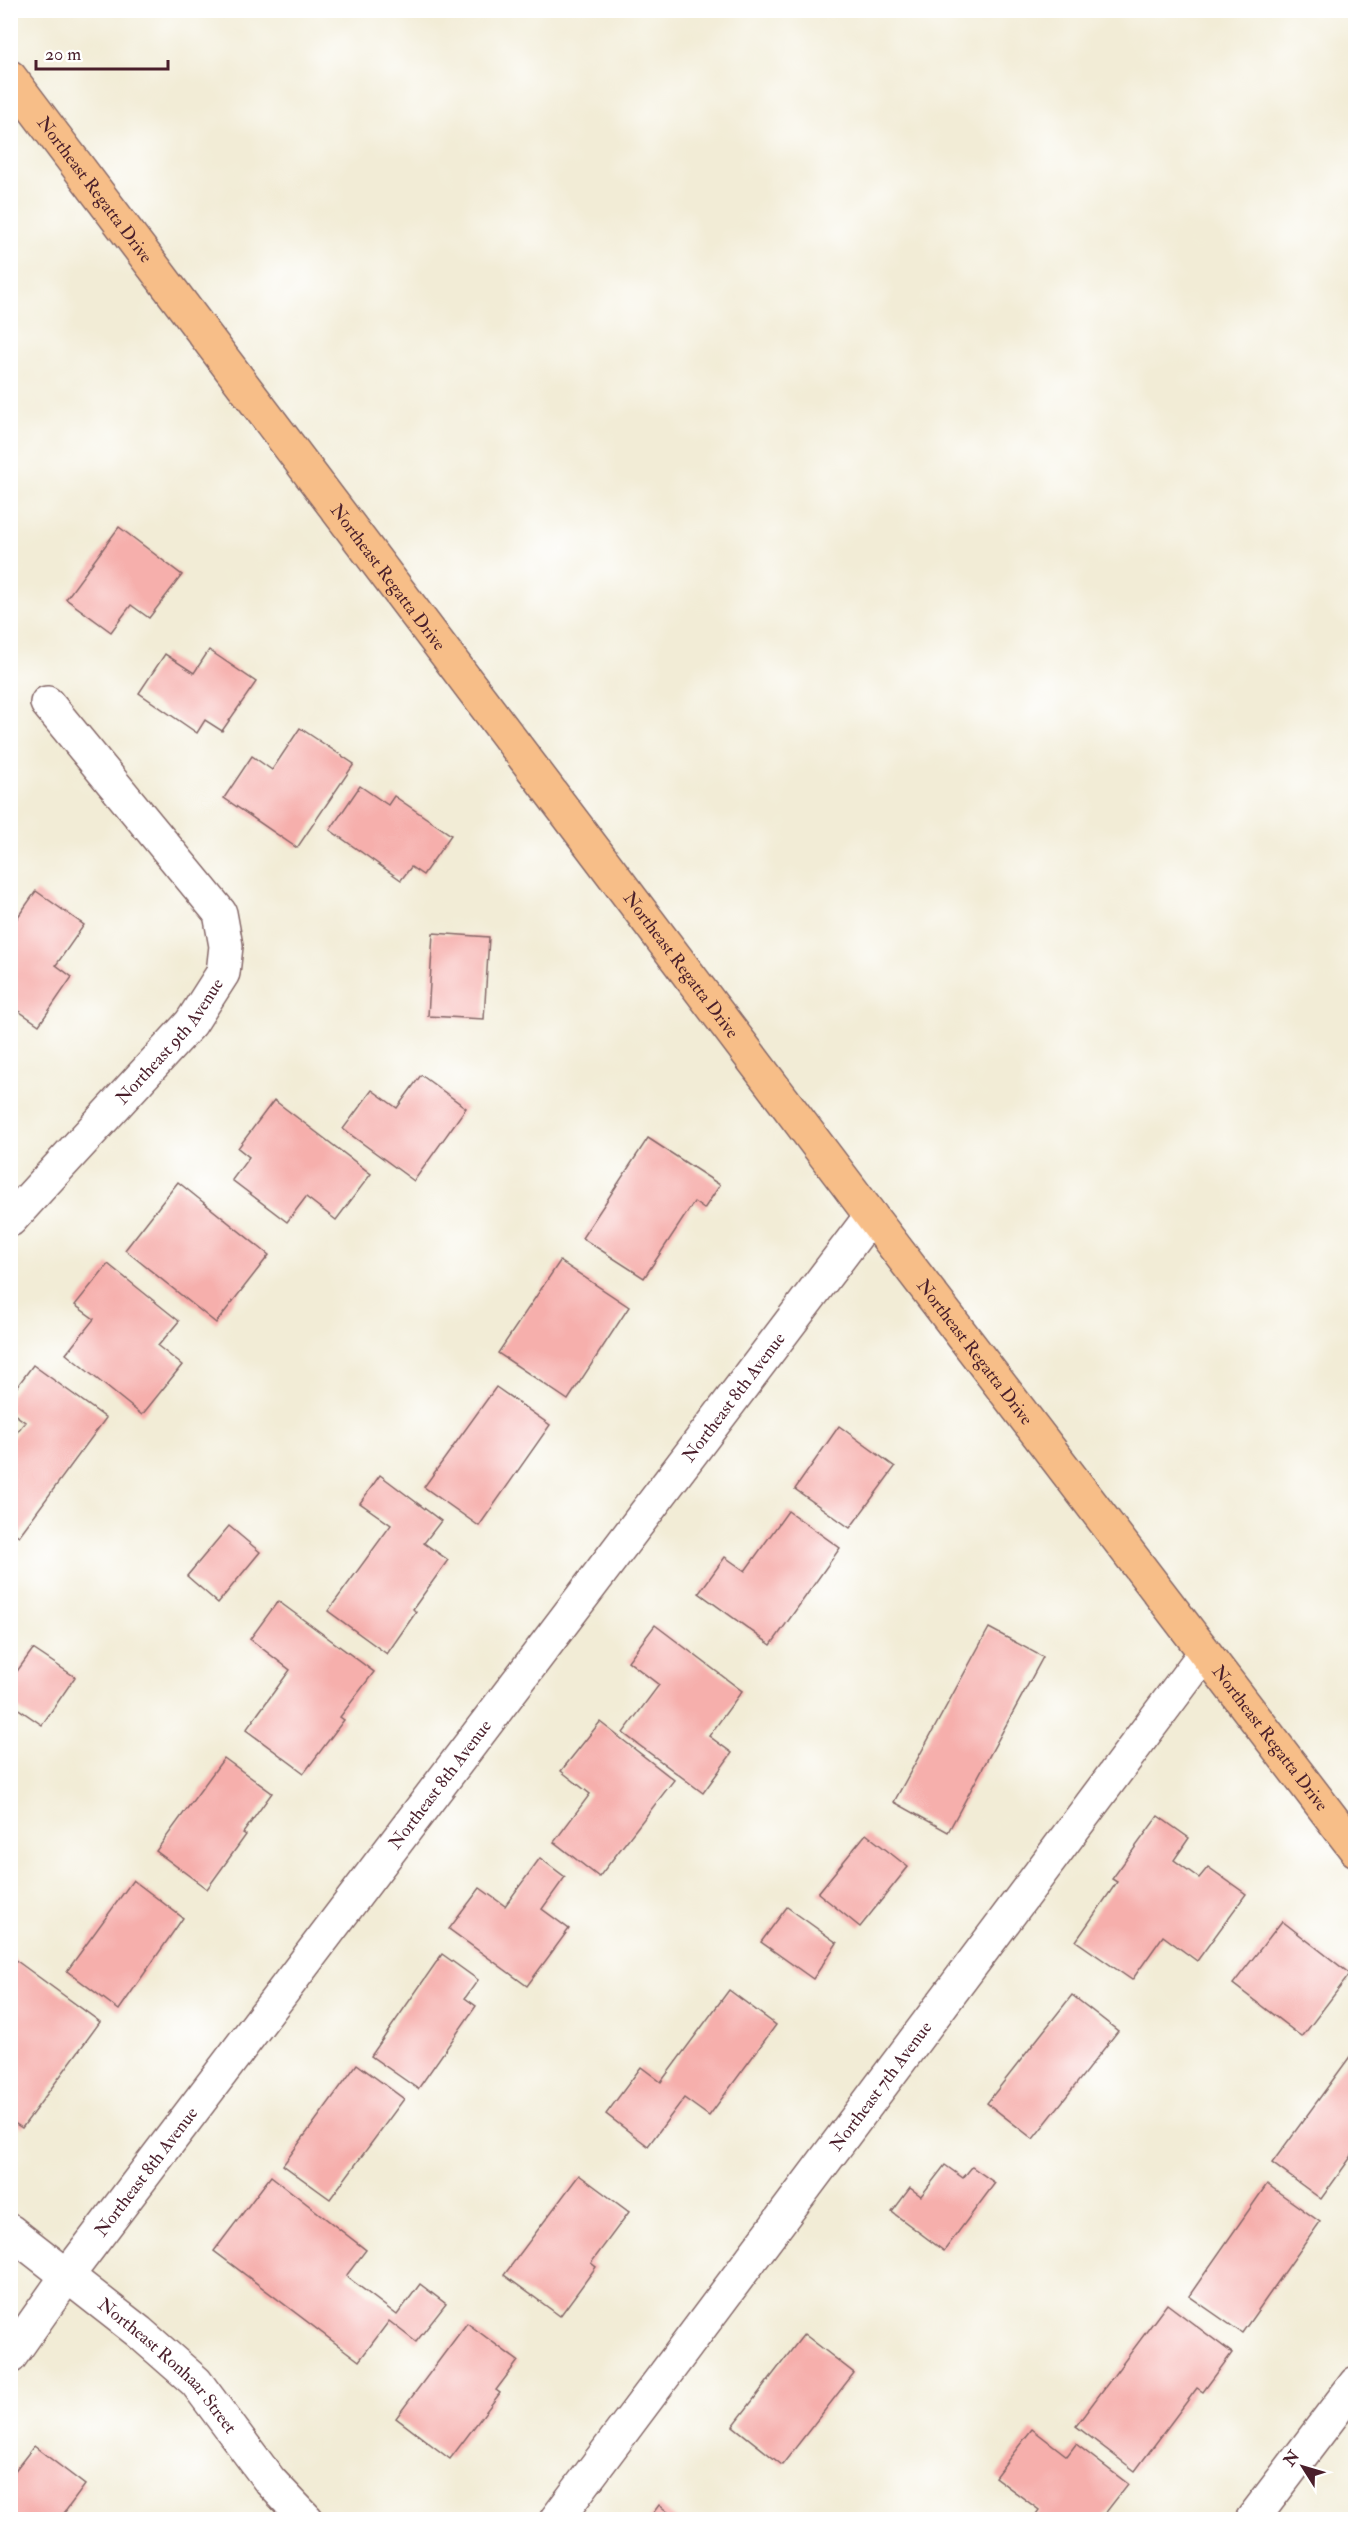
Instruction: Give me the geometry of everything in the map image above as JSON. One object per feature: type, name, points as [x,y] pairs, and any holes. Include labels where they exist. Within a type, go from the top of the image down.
[{"type":"main road","name":"Northeast Regatta Drive","points":[[10,77],[871,1216],[1356,1850]]},
{"type":"street","name":"Northeast 9th Avenue","points":[[10,1220],[191,1023],[223,973],[226,945],[220,913],[47,704]]},
{"type":"street","name":"Northeast 8th Avenue","points":[[10,2357],[67,2276],[871,1216]]},
{"type":"street","name":"Northeast 7th Avenue","points":[[556,2520],[1204,1654]]},
{"type":"street","name":"Northeast Ronhaar Street","points":[[10,2231],[139,2332],[196,2382],[270,2481],[307,2520]]},
{"type":"street","points":[[1252,2520],[1356,2383]]},
{"type":"building","points":[[119,527],[182,575],[149,618],[131,605],[111,632],[66,599]]},
{"type":"building","points":[[209,650],[256,682],[222,731],[205,720],[197,733],[139,693],[165,654],[194,673]]},
{"type":"building","points":[[300,728],[354,764],[297,848],[224,798],[252,756],[272,770]]},
{"type":"building","points":[[360,786],[388,805],[394,796],[451,835],[423,875],[411,867],[401,880],[330,830]]},
{"type":"building","points":[[36,891],[84,925],[56,965],[72,977],[39,1025],[10,1005],[10,928]]},
{"type":"building","points":[[433,933],[489,937],[484,1019],[428,1016]]},
{"type":"building","points":[[421,1075],[466,1108],[414,1181],[343,1129],[372,1090],[397,1108]]},
{"type":"building","points":[[274,1100],[371,1174],[336,1220],[306,1197],[287,1222],[232,1180],[249,1157],[238,1148]]},
{"type":"building","points":[[648,1138],[720,1185],[704,1209],[694,1202],[644,1278],[582,1238]]},
{"type":"building","points":[[178,1182],[269,1255],[216,1323],[125,1250]]},
{"type":"building","points":[[560,1261],[629,1307],[568,1400],[498,1353]]},
{"type":"building","points":[[108,1264],[179,1321],[158,1346],[182,1365],[142,1415],[66,1354],[94,1319],[75,1305]]},
{"type":"building","points":[[33,1365],[106,1418],[19,1536],[10,1530],[10,1441],[25,1422],[10,1411],[10,1396]]},
{"type":"building","points":[[496,1387],[550,1425],[479,1526],[424,1487]]},
{"type":"building","points":[[839,1426],[895,1467],[850,1528],[795,1489]]},
{"type":"building","points":[[380,1475],[441,1521],[424,1543],[448,1560],[413,1609],[416,1612],[387,1654],[328,1611],[391,1525],[360,1503]]},
{"type":"building","points":[[788,1511],[840,1548],[771,1645],[699,1593],[725,1557],[745,1571]]},
{"type":"building","points":[[229,1526],[260,1552],[218,1603],[187,1576]]},
{"type":"building","points":[[278,1601],[374,1672],[340,1717],[344,1720],[304,1773],[246,1730],[290,1670],[250,1639]]},
{"type":"building","points":[[655,1625],[742,1691],[709,1736],[732,1753],[703,1793],[623,1733],[659,1685],[628,1661]]},
{"type":"building","points":[[989,1628],[1043,1657],[948,1832],[894,1802]]},
{"type":"building","points":[[33,1649],[75,1677],[42,1725],[10,1703],[10,1681]]},
{"type":"building","points":[[600,1722],[674,1780],[599,1877],[554,1842],[590,1794],[561,1771]]},
{"type":"building","points":[[224,1758],[272,1793],[243,1833],[246,1835],[207,1889],[156,1851]]},
{"type":"building","points":[[1158,1816],[1189,1838],[1174,1860],[1199,1878],[1208,1867],[1246,1894],[1197,1961],[1163,1936],[1132,1980],[1076,1941],[1117,1882],[1112,1879]]},
{"type":"building","points":[[866,1834],[908,1867],[860,1927],[818,1893]]},
{"type":"building","points":[[540,1858],[565,1877],[542,1909],[569,1929],[527,1986],[449,1929],[480,1888],[505,1906]]},
{"type":"building","points":[[133,1880],[183,1918],[119,2010],[67,1971]]},
{"type":"building","points":[[787,1907],[837,1943],[813,1979],[761,1942]]},
{"type":"building","points":[[1282,1921],[1350,1974],[1302,2037],[1233,1984]]},
{"type":"building","points":[[442,1954],[478,1980],[465,1998],[476,2006],[418,2089],[371,2056]]},
{"type":"building","points":[[10,1956],[100,2022],[22,2128],[10,2120],[10,2039],[16,2031],[10,2027]]},
{"type":"building","points":[[729,1990],[776,2025],[709,2116],[684,2098],[648,2146],[606,2114],[641,2067],[661,2082]]},
{"type":"building","points":[[1072,1995],[1118,2031],[1033,2139],[987,2103]]},
{"type":"building","points":[[1354,2051],[1356,2150],[1321,2199],[1272,2163]]},
{"type":"building","points":[[357,2064],[404,2099],[330,2199],[283,2165]]},
{"type":"building","points":[[945,2165],[963,2178],[972,2167],[995,2183],[944,2251],[892,2212],[910,2188],[921,2196]]},
{"type":"building","points":[[579,2175],[629,2212],[591,2263],[596,2267],[560,2316],[504,2275]]},
{"type":"building","points":[[271,2176],[366,2250],[346,2276],[397,2315],[420,2284],[446,2304],[416,2342],[389,2321],[359,2361],[214,2251]]},
{"type":"building","points":[[1267,2184],[1320,2222],[1242,2333],[1189,2296]]},
{"type":"building","points":[[1167,2304],[1232,2353],[1203,2392],[1197,2388],[1135,2471],[1076,2426]]},
{"type":"building","points":[[467,2323],[518,2361],[496,2390],[500,2393],[450,2459],[396,2418]]},
{"type":"building","points":[[804,2334],[854,2373],[782,2465],[733,2426]]},
{"type":"building","points":[[1032,2429],[1067,2456],[1076,2444],[1128,2484],[1100,2520],[1032,2520],[1039,2510],[995,2477]]},
{"type":"building","points":[[34,2446],[85,2485],[59,2520],[10,2520],[10,2477]]},
{"type":"building","points":[[659,2505],[678,2520],[648,2520]]}]
